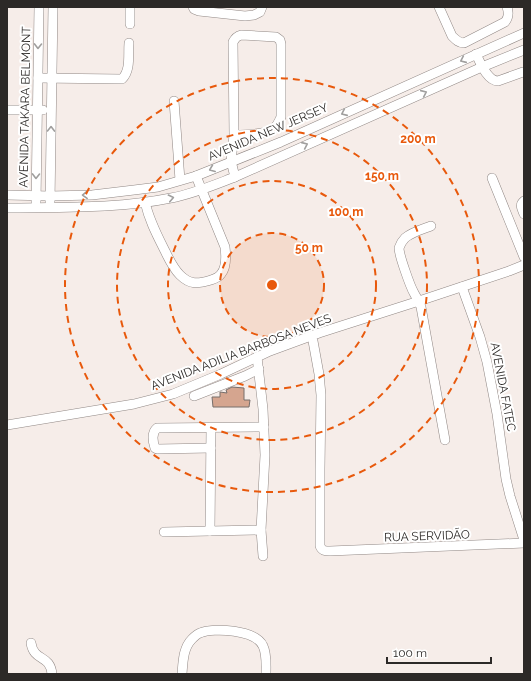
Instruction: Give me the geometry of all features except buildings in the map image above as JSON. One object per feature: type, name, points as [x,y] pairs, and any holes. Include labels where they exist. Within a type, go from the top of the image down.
[{"type":"street","name":"AVENIDA TAKARA BELMONT","points":[[35,208],[39,7]]},
{"type":"street","points":[[49,208],[53,7]]},
{"type":"street","points":[[130,7],[130,24]]},
{"type":"street","points":[[193,7],[199,11],[245,16],[254,15],[260,12],[262,7]]},
{"type":"street","points":[[439,7],[452,36],[461,43],[505,22],[508,16],[507,7]]},
{"type":"street","name":"AVENIDA NEW JERSEY","points":[[7,195],[50,196],[134,190],[158,187],[196,176],[281,142],[524,33]]},
{"type":"street","points":[[234,134],[253,134],[274,129],[281,117],[281,44],[280,40],[276,37],[241,35],[235,38],[233,42],[234,134],[231,161],[235,177]]},
{"type":"street","points":[[38,78],[122,80],[128,71],[129,43]]},
{"type":"street","points":[[7,208],[103,206],[141,203],[172,198],[202,190],[235,177],[482,67],[524,50]]},
{"type":"street","points":[[476,54],[482,67],[494,81],[523,72]]},
{"type":"street","points":[[174,101],[180,180]]},
{"type":"street","points":[[7,110],[51,109]]},
{"type":"street","points":[[281,142],[286,154]]},
{"type":"street","points":[[257,151],[262,165]]},
{"type":"street","points":[[134,190],[141,203],[147,209],[153,227],[173,266],[184,278],[194,283],[201,283],[218,277],[221,274],[226,254],[223,241],[196,176]]},
{"type":"street","points":[[492,178],[524,257]]},
{"type":"street","points":[[524,201],[521,204],[521,207],[524,214]]},
{"type":"street","points":[[431,226],[404,238],[399,247],[400,255],[414,294],[419,301],[445,440]]},
{"type":"street","name":"AVENIDA ADILIA BARBOSA NEVES","points":[[7,425],[120,407],[180,391],[270,351],[316,337],[524,265]]},
{"type":"street","name":"AVENIDA FATEC","points":[[462,287],[480,337],[487,362],[497,414],[506,479],[524,540]]},
{"type":"street","name":"RUA SERVIDÃO","points":[[316,337],[322,396],[320,469],[321,549],[324,551],[330,551],[524,543]]},
{"type":"street","points":[[257,357],[263,409],[265,455],[261,530],[263,556]]},
{"type":"street","points":[[194,396],[259,369]]},
{"type":"street","points":[[211,448],[157,450],[155,448],[153,435],[157,428],[264,427]]},
{"type":"street","points":[[210,531],[211,428]]},
{"type":"street","points":[[164,532],[261,530]]},
{"type":"street","points":[[182,674],[186,649],[191,640],[198,634],[231,631],[247,634],[258,640],[263,646],[266,674]]},
{"type":"street","points":[[31,643],[35,654],[46,660],[50,665],[52,674]]}]
